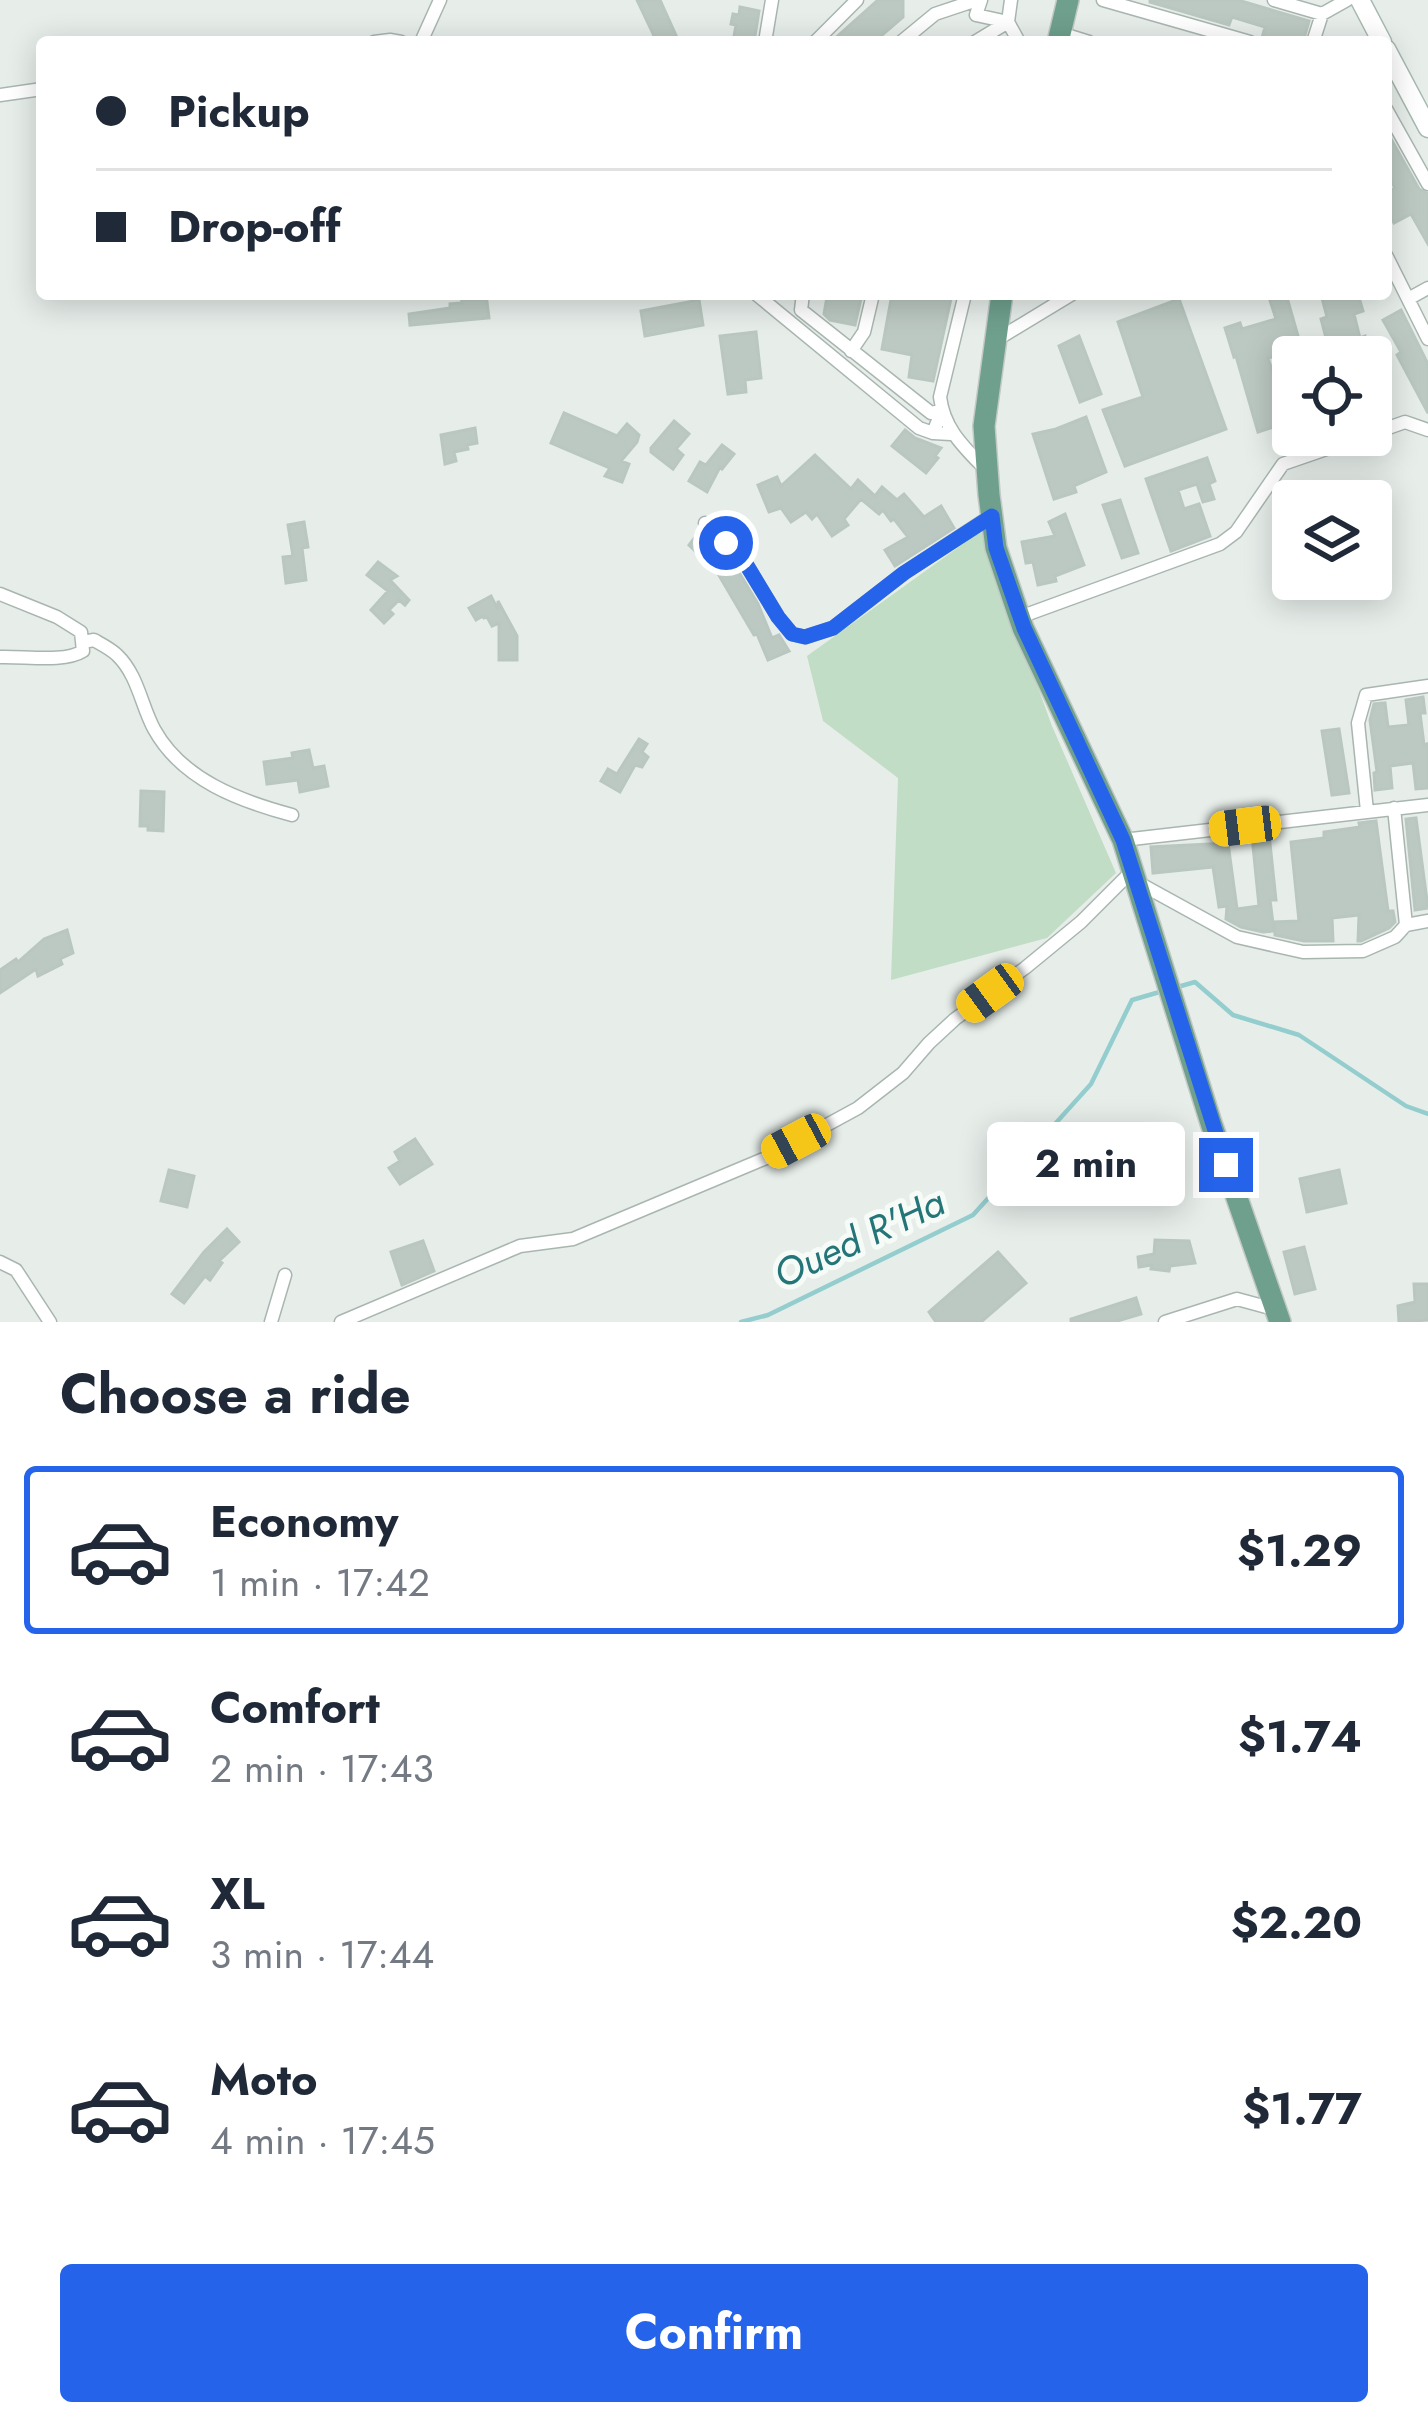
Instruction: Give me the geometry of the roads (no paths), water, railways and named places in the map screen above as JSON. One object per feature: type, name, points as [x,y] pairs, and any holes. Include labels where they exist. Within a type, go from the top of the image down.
[{"type":"main road","points":[[1059,36],[1068,0]]},
{"type":"main road","points":[[1346,1],[1373,36]]},
{"type":"main road","points":[[1392,63],[1428,128]]},
{"type":"main road","points":[[1001,300],[985,426],[996,548],[1020,617],[1123,840],[1211,1123],[1278,1316]]},
{"type":"street","points":[[424,36],[440,0]]},
{"type":"street","points":[[766,36],[772,0]]},
{"type":"street","points":[[821,36],[857,0]]},
{"type":"street","points":[[924,0],[935,14]]},
{"type":"street","points":[[909,36],[935,14],[979,0],[976,15],[1008,22]]},
{"type":"street","points":[[1011,0],[1008,22],[1016,36]]},
{"type":"street","points":[[1103,0],[1229,36]]},
{"type":"street","points":[[1274,0],[1322,14]]},
{"type":"street","points":[[1315,36],[1322,14],[1346,1]]},
{"type":"street","points":[[985,36],[1008,22]]},
{"type":"street","points":[[0,95],[36,90]]},
{"type":"street","points":[[1392,121],[1428,184]]},
{"type":"street","points":[[1392,267],[1428,339]]},
{"type":"street","points":[[1408,299],[1428,288]]},
{"type":"street","points":[[763,300],[919,428],[951,434]]},
{"type":"street","points":[[802,300],[801,310],[851,351],[931,413],[942,410]]},
{"type":"street","points":[[851,351],[864,332],[872,300]]},
{"type":"street","points":[[964,300],[940,397],[951,434],[987,471]]},
{"type":"street","points":[[994,341],[1062,300]]},
{"type":"street","points":[[933,433],[942,410]]},
{"type":"street","points":[[1392,426],[1405,422],[1428,430]]},
{"type":"street","points":[[1020,617],[1220,544],[1246,518],[1283,464],[1306,456]]},
{"type":"street","points":[[705,524],[746,564],[792,634],[805,637],[833,628],[904,573],[992,516]]},
{"type":"street","points":[[0,594],[57,617],[81,632],[83,642],[83,651],[63,659],[0,657]]},
{"type":"street","points":[[83,642],[94,640],[118,655],[135,680],[154,730],[179,764],[241,801],[292,815]]},
{"type":"street","points":[[1367,811],[1358,723],[1366,695],[1428,686]]},
{"type":"street","points":[[1123,840],[1428,805]]},
{"type":"street","points":[[1394,808],[1406,925]]},
{"type":"street","points":[[340,1322],[520,1246],[573,1239],[766,1158],[858,1108],[903,1073],[956,1019],[1137,884],[1237,937],[1303,952],[1363,952],[1395,937],[1406,925],[1428,921]]},
{"type":"street","points":[[0,1262],[16,1270],[50,1322]]},
{"type":"street","points":[[271,1322],[285,1275]]},
{"type":"street","points":[[1165,1322],[1237,1299],[1278,1316]]},
{"type":"street","points":[[1213,1308],[1220,1322]]},
{"type":"waterway","name":"Oued R'Ha","points":[[1174,988],[1195,982],[1233,1015],[1299,1035],[1406,1106],[1428,1114]]},
{"type":"waterway","name":"Oued R'Ha","points":[[741,1322],[768,1315],[973,1215],[1091,1084],[1132,1000],[1163,991]]}]
